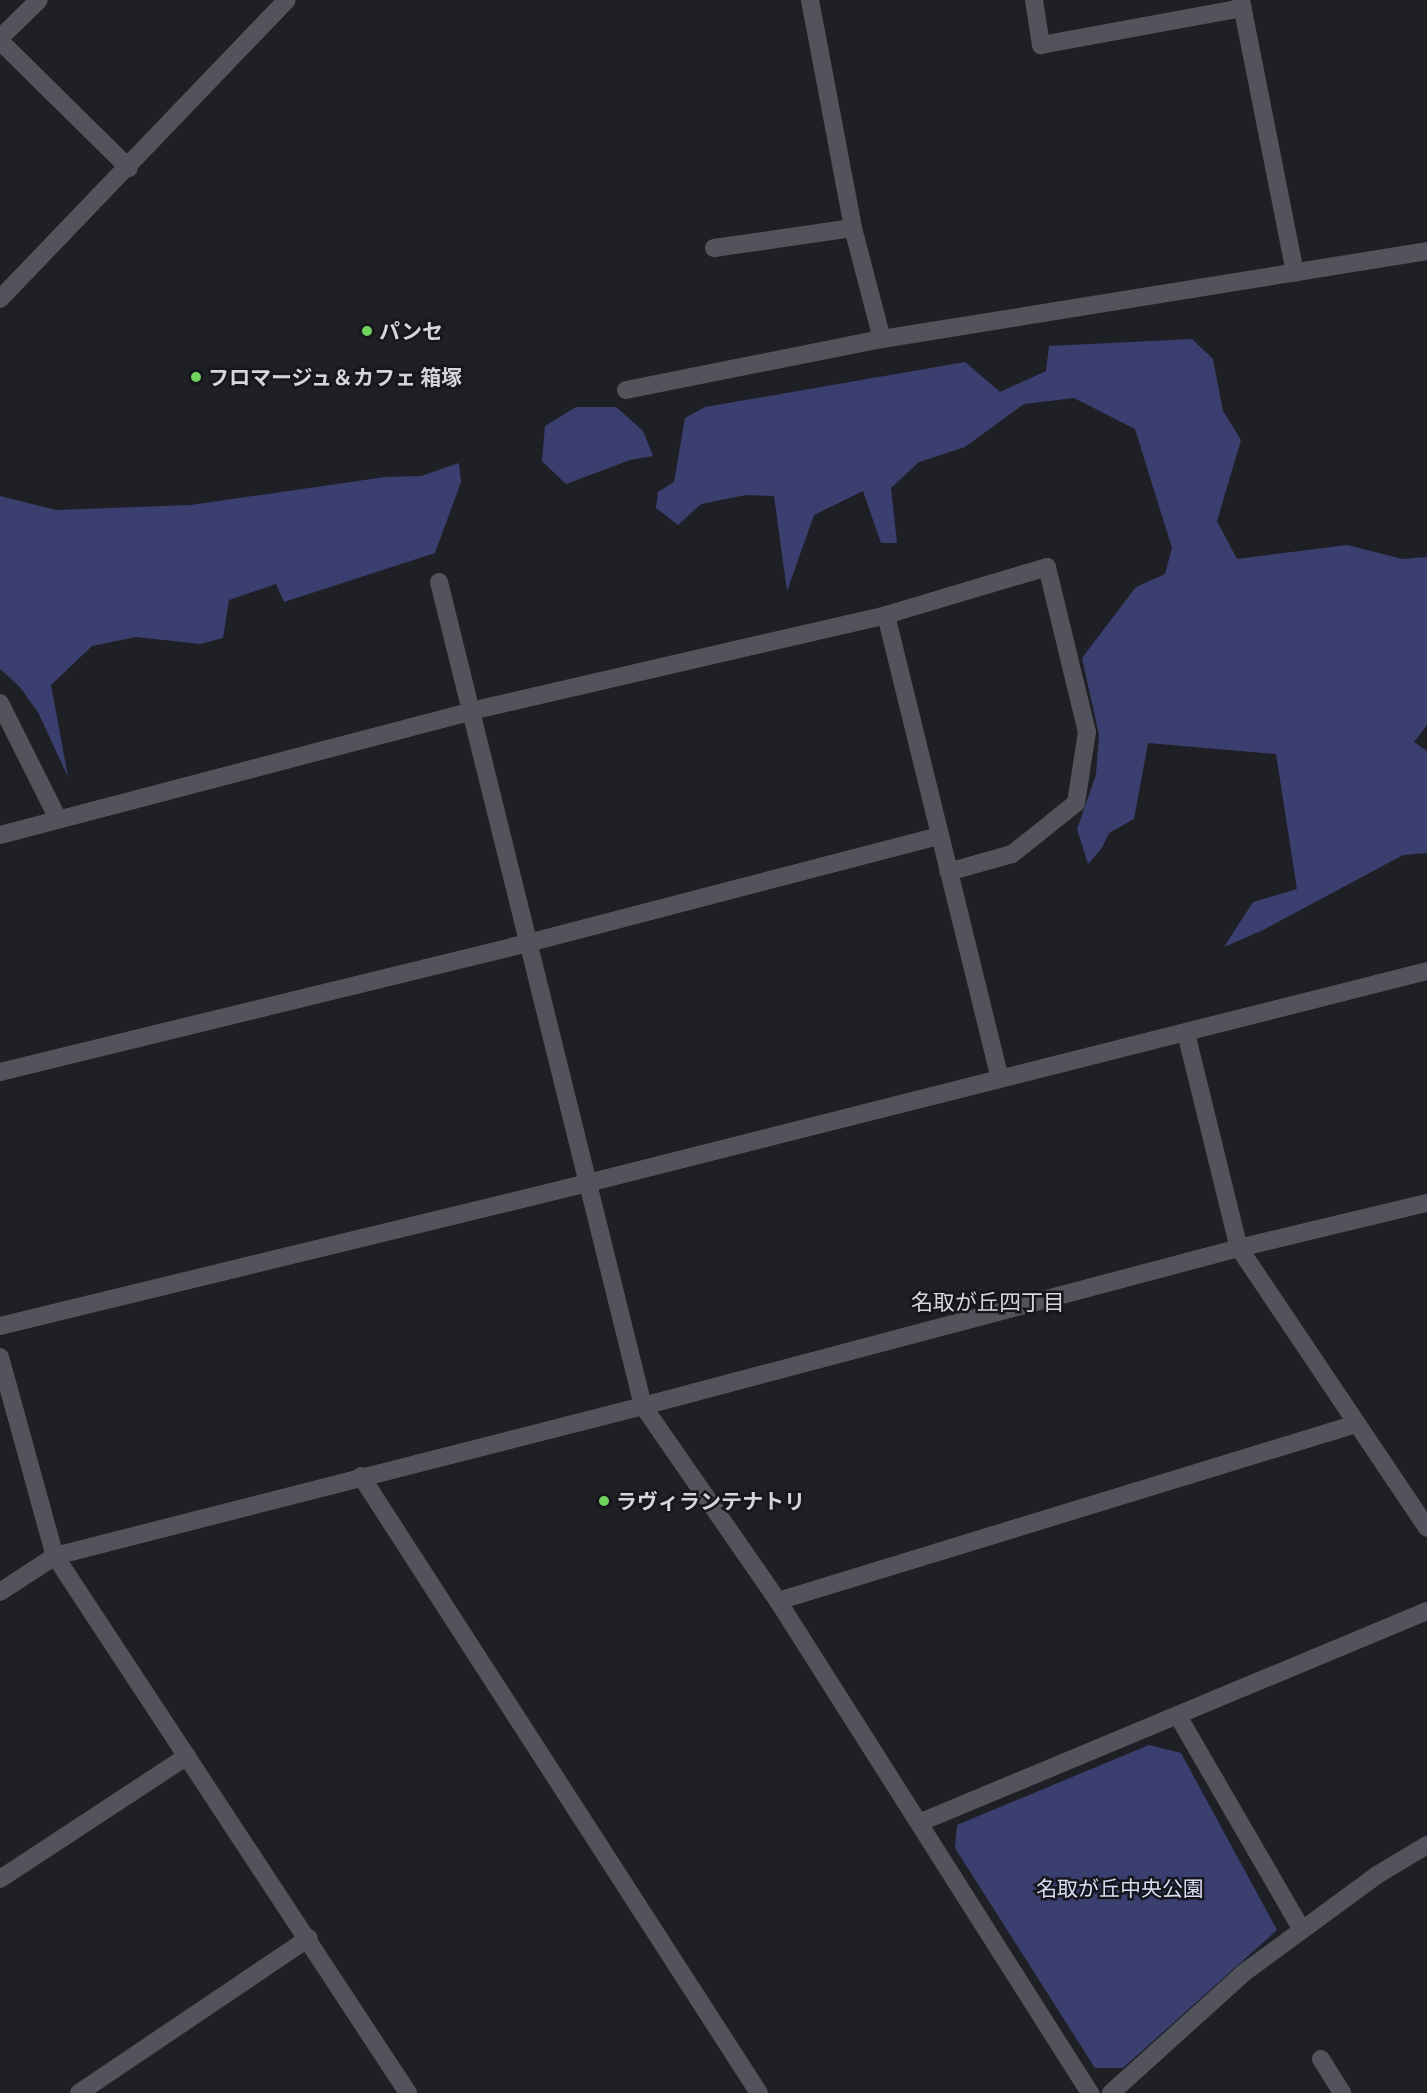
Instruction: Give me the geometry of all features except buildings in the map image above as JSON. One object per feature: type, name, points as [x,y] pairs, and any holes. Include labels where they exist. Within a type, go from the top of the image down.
[{"type":"street","points":[[39,0],[0,40],[129,168]]},
{"type":"street","points":[[0,299],[129,168],[287,0]]},
{"type":"street","points":[[810,0],[852,228],[882,339]]},
{"type":"street","points":[[1034,0],[1041,45],[1242,4],[1295,273]]},
{"type":"street","points":[[714,248],[852,228]]},
{"type":"street","points":[[626,390],[882,339],[1427,251]]},
{"type":"street","points":[[0,835],[471,711],[886,615],[1047,567],[1087,732],[1076,803],[1012,854],[948,872]]},
{"type":"street","points":[[439,582],[643,1406],[778,1601],[921,1822],[1090,2093]]},
{"type":"street","points":[[886,615],[1000,1078]]},
{"type":"street","points":[[0,703],[58,819]]},
{"type":"street","points":[[0,1072],[528,943],[939,836]]},
{"type":"street","points":[[0,1326],[588,1183],[1427,971]]},
{"type":"street","points":[[1186,1033],[1239,1248],[1427,1528]]},
{"type":"street","points":[[0,1592],[55,1556],[361,1476],[643,1406],[1239,1248],[1427,1203]]},
{"type":"street","points":[[0,1357],[55,1556],[309,1938],[408,2093]]},
{"type":"street","points":[[778,1601],[1356,1424]]},
{"type":"street","points":[[361,1476],[759,2093]]},
{"type":"street","points":[[921,1822],[1427,1611]]},
{"type":"street","points":[[1178,1716],[1302,1930]]},
{"type":"street","points":[[0,1879],[187,1756]]},
{"type":"street","points":[[1111,2093],[1245,1972],[1302,1930],[1427,1845]]},
{"type":"street","points":[[79,2093],[309,1938]]},
{"type":"street","points":[[1321,2059],[1342,2093]]},
{"type":"green space","points":[[1192,339],[1213,359],[1223,411],[1241,440],[1217,521],[1237,559],[1347,545],[1402,559],[1427,557],[1427,725],[1414,742],[1427,751],[1427,853],[1403,855],[1263,930],[1224,947],[1253,902],[1297,889],[1276,754],[1148,743],[1134,819],[1109,833],[1102,848],[1088,864],[1077,829],[1096,775],[1099,735],[1082,658],[1136,587],[1165,574],[1172,548],[1135,429],[1074,398],[1024,404],[965,447],[919,462],[891,488],[897,543],[881,543],[863,491],[814,515],[787,591],[774,496],[746,495],[701,504],[678,525],[656,508],[658,492],[674,482],[685,418],[705,407],[965,362],[1000,392],[1046,371],[1049,346]]},
{"type":"green space","points":[[576,407],[616,407],[643,431],[653,456],[630,460],[566,484],[542,461],[545,426]]},
{"type":"green space","points":[[459,463],[461,482],[435,553],[284,602],[276,584],[229,600],[223,638],[200,644],[136,637],[92,646],[51,685],[68,777],[38,712],[19,686],[0,669],[0,496],[56,510],[191,505],[385,477],[421,476]]},
{"type":"green space","name":"名取が丘中央公園","points":[[1149,1745],[1181,1753],[1277,1930],[1123,2068],[1095,2068],[955,1848],[957,1825]]},
{"type":"place","name":"パンセ","points":[[367,331]]},
{"type":"place","name":"フロマージュ＆カフェ 箱塚","points":[[196,377]]},
{"type":"place","name":"ラヴィランテナトリ","points":[[604,1501]]},
{"type":"district","name":"名取が丘四丁目","points":[[988,1303]]}]
